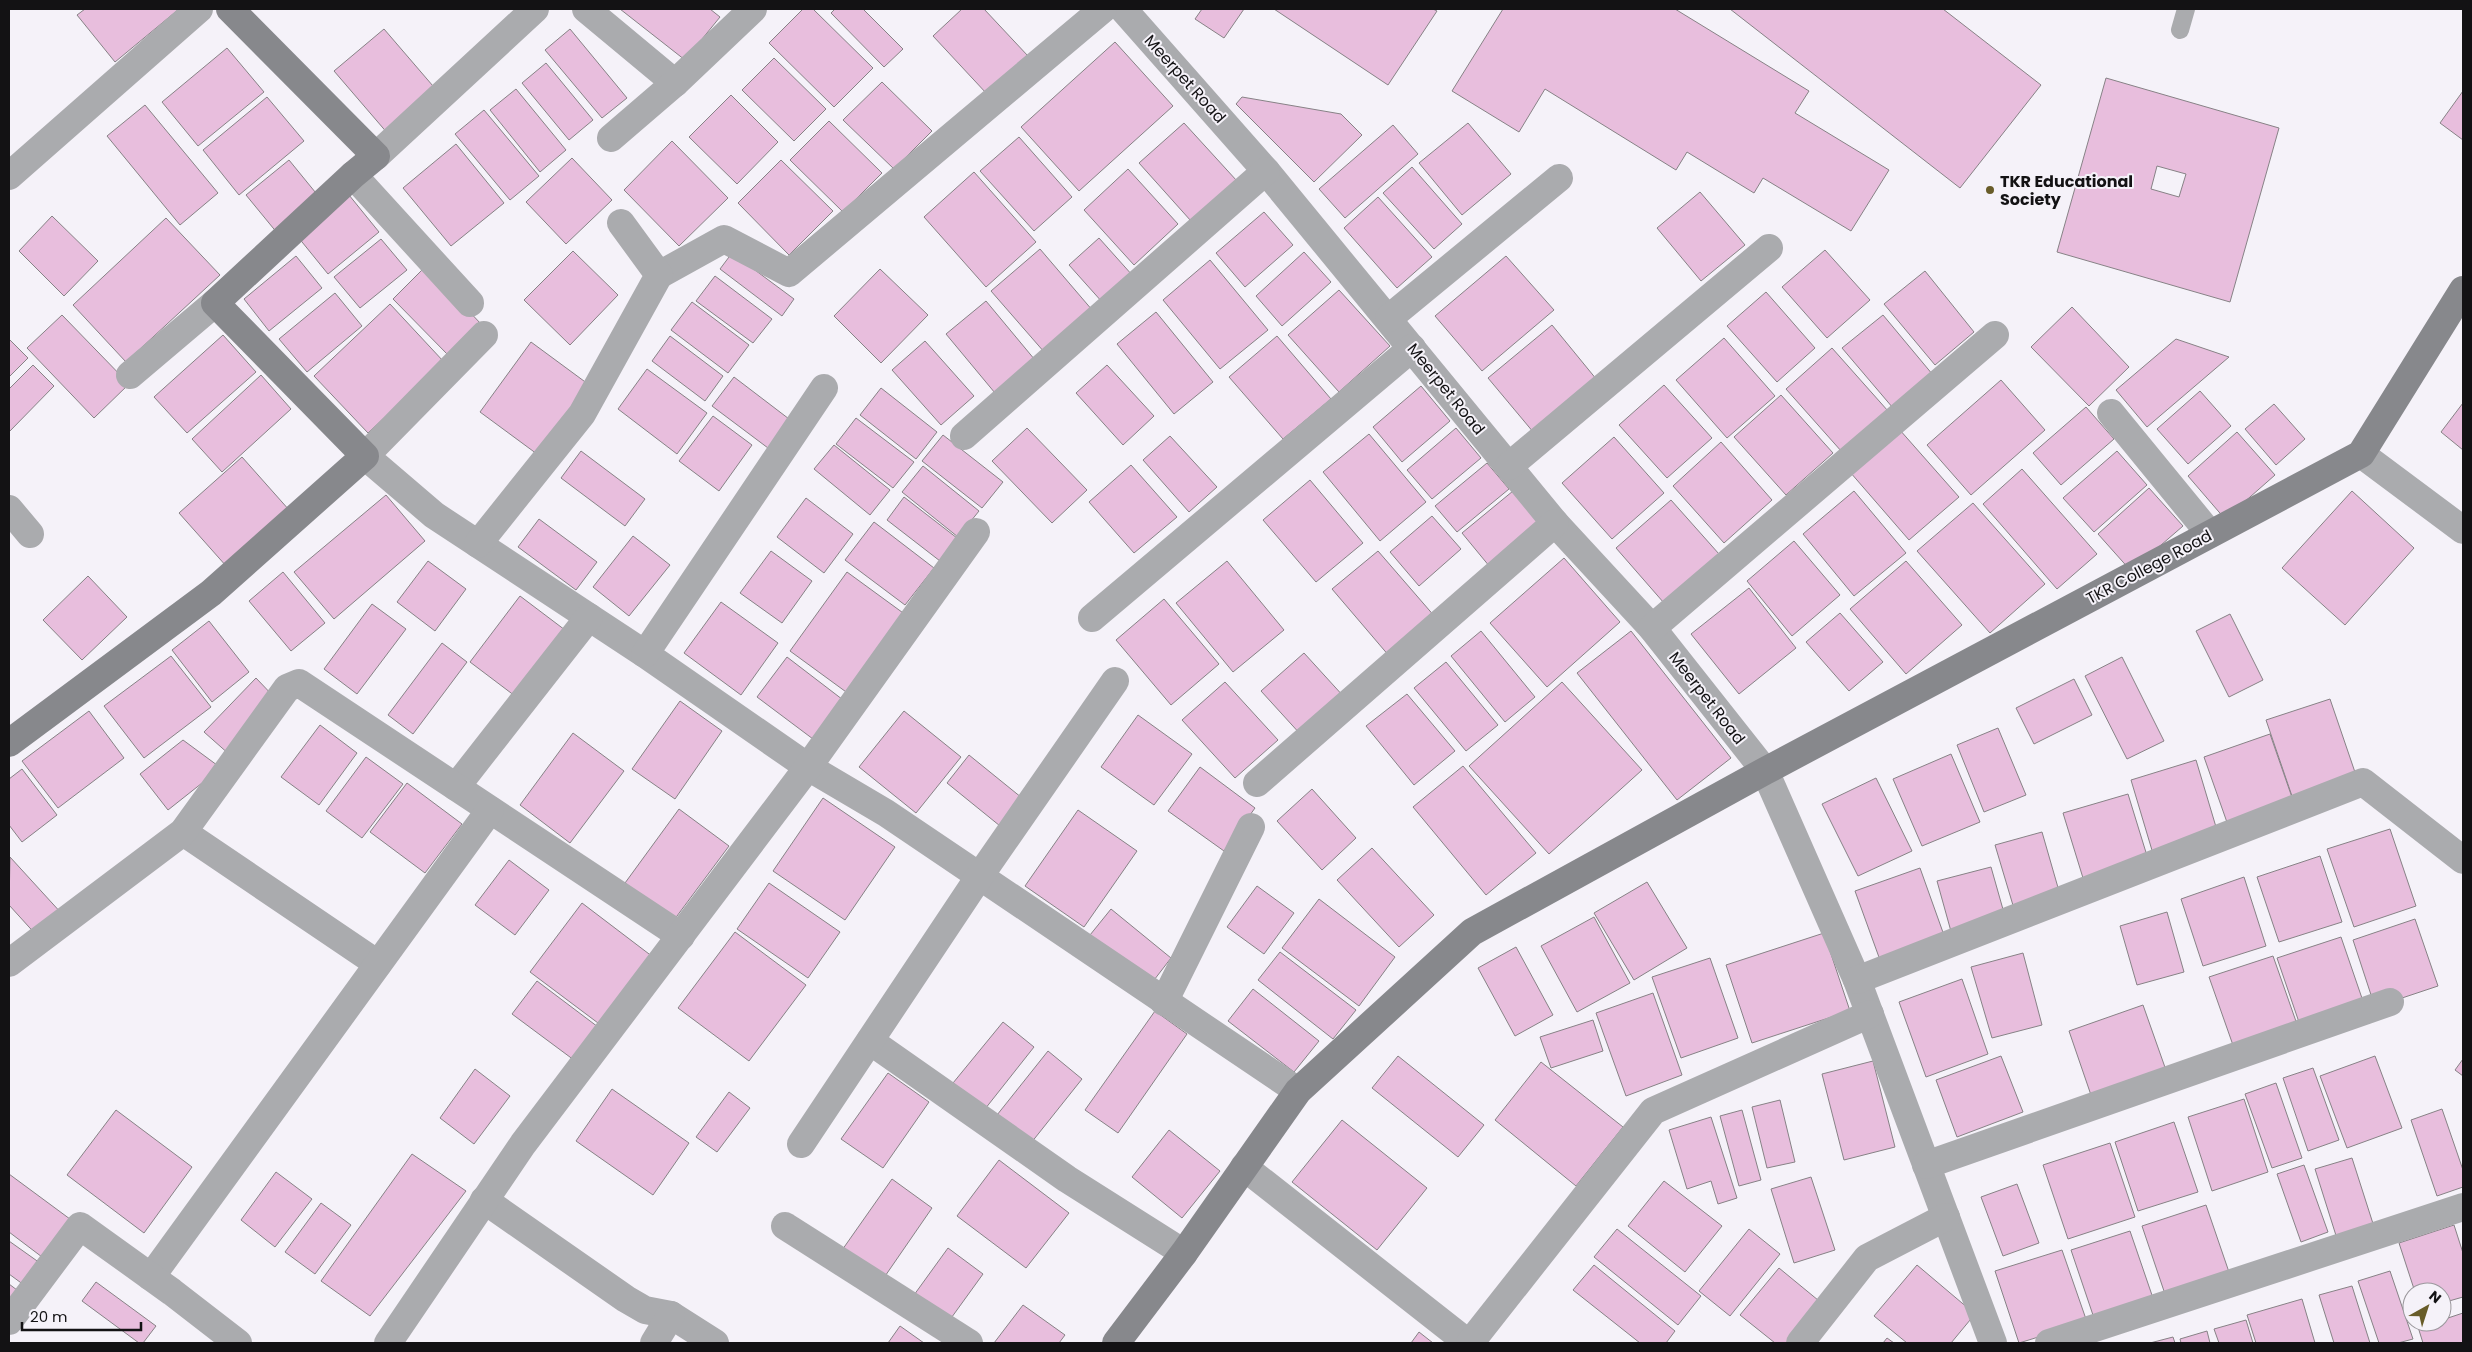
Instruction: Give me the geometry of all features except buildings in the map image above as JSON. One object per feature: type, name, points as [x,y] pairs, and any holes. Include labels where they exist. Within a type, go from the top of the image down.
[{"type":"street","points":[[9,176],[199,9]]},
{"type":"street","points":[[230,9],[376,156]]},
{"type":"street","points":[[130,375],[215,303],[535,9]]},
{"type":"street","points":[[586,9],[675,83]]},
{"type":"street","points":[[611,138],[675,83],[753,9]]},
{"type":"street","points":[[478,544],[582,414],[659,275],[724,240],[789,273],[1103,9]]},
{"type":"street","name":"Meerpet Road","points":[[1123,9],[1266,171],[1390,318],[1412,348],[1555,523],[1652,628],[1765,771],[1857,980],[1993,1343]]},
{"type":"street","points":[[964,436],[1266,171]]},
{"type":"street","points":[[353,175],[470,303]]},
{"type":"street","points":[[1390,318],[1559,178]]},
{"type":"street","points":[[621,224],[659,275]]},
{"type":"street","points":[[1509,466],[1769,248]]},
{"type":"street","points":[[2463,290],[2361,454],[2463,530]]},
{"type":"street","points":[[215,303],[365,456],[434,515],[645,654],[808,767],[886,813],[1298,1091]]},
{"type":"street","points":[[9,743],[211,593],[365,456],[484,335]]},
{"type":"street","points":[[1652,628],[1995,335]]},
{"type":"street","points":[[1092,618],[1412,348]]},
{"type":"street","points":[[645,654],[824,388]]},
{"type":"street","points":[[2111,413],[2210,534]]},
{"type":"street","name":"TKR College Road","points":[[1116,1343],[1184,1253],[1298,1091],[1472,932],[1765,771],[2361,454]]},
{"type":"street","points":[[9,509],[30,534]]},
{"type":"street","points":[[1257,783],[1555,523]]},
{"type":"street","points":[[388,1343],[523,1144],[808,767],[976,532]]},
{"type":"street","points":[[456,787],[589,618]]},
{"type":"street","points":[[800,1144],[979,877],[1115,681]]},
{"type":"street","points":[[9,963],[183,832],[287,688],[299,683],[681,936]]},
{"type":"street","points":[[1857,980],[2363,782],[2463,860]]},
{"type":"street","points":[[151,1277],[490,810]]},
{"type":"street","points":[[1164,1002],[1251,827]]},
{"type":"street","points":[[183,832],[378,964]]},
{"type":"street","points":[[1926,1165],[2390,1002]]},
{"type":"street","points":[[1244,1167],[1469,1343],[1653,1111],[1870,1014]]},
{"type":"street","points":[[870,1040],[1067,1179],[1184,1253]]},
{"type":"street","points":[[484,1200],[626,1299],[645,1310],[672,1316],[715,1343]]},
{"type":"street","points":[[2049,1343],[2463,1207]]},
{"type":"street","points":[[1800,1343],[1867,1258],[1946,1217]]},
{"type":"street","points":[[9,1321],[80,1226],[238,1343]]},
{"type":"street","points":[[786,1226],[969,1343]]},
{"type":"street","points":[[654,1343],[672,1316]]},
{"type":"lane","points":[[2180,30],[2186,9]]},
{"type":"place","name":"TKR Educational Society","points":[[1990,190]]}]
